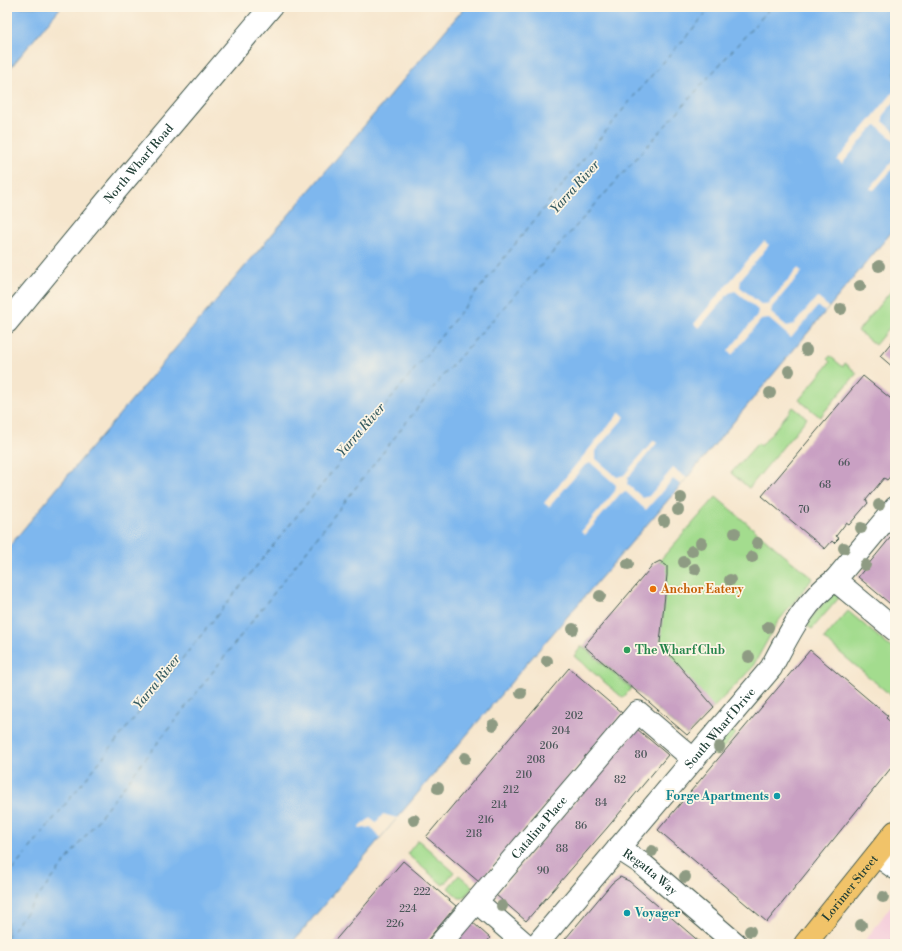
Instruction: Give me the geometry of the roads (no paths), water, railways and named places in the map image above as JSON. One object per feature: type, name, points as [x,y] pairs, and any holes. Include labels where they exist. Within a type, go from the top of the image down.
[{"type":"main road","name":"Lorimer Street","points":[[805,944],[895,832]]},
{"type":"street","name":"North Wharf Road","points":[[7,322],[271,7]]},
{"type":"street","name":"South Wharf Drive","points":[[537,944],[771,668],[794,626],[814,599],[823,589],[835,580],[895,508]]},
{"type":"street","points":[[835,580],[895,630]]},
{"type":"street","name":"Catalina Place","points":[[440,944],[638,712],[693,759]]},
{"type":"street","name":"Regatta Way","points":[[618,848],[641,863],[736,944]]},
{"type":"street","points":[[877,855],[895,868]]},
{"type":"street","points":[[477,902],[525,944]]},
{"type":"water","points":[[7,7],[61,7],[7,72]]},
{"type":"water","name":"Yarra River","points":[[465,7],[895,7],[895,228],[681,485],[529,661],[291,944],[7,944],[7,549]]},
{"type":"place","name":"Anchor Eatery","points":[[653,589]]},
{"type":"place","name":"The Wharf Club","points":[[627,650]]},
{"type":"place","name":"Forge Apartments","points":[[777,796]]},
{"type":"place","name":"Voyager","points":[[627,913]]}]
